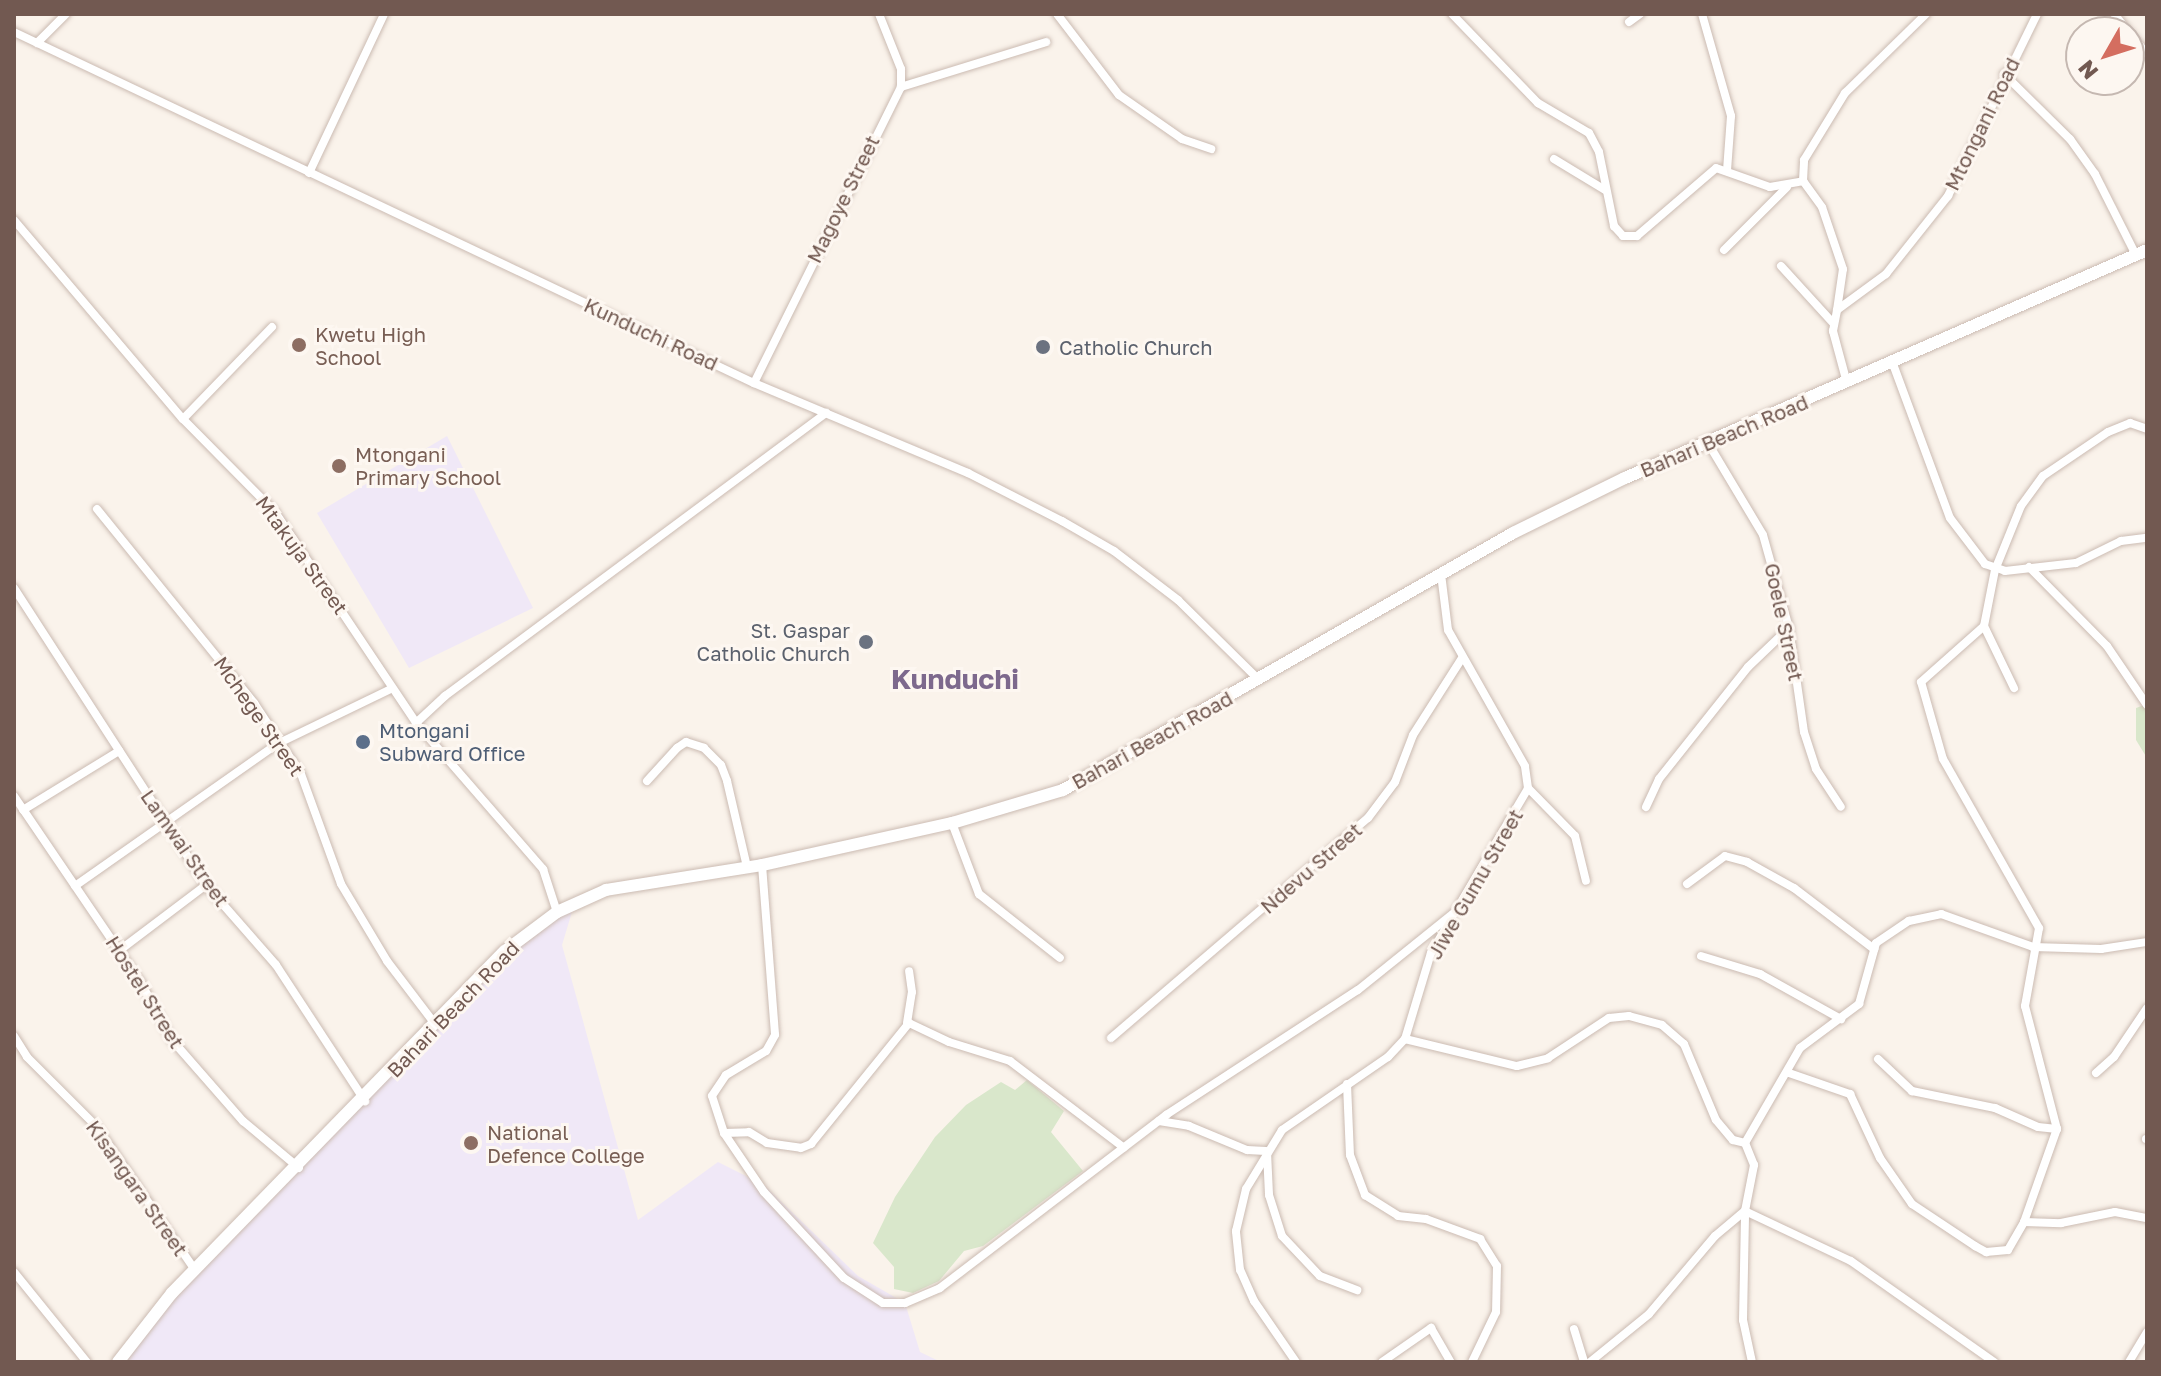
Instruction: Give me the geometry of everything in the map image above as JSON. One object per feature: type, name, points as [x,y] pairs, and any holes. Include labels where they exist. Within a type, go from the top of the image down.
[{"type":"street","points":[[37,43],[66,14]]},
{"type":"street","points":[[309,173],[384,14]]},
{"type":"street","points":[[879,14],[901,69],[901,87],[1046,42]]},
{"type":"street","points":[[1057,14],[1119,95],[1182,139],[1211,149]]},
{"type":"street","points":[[1452,14],[1538,103],[1589,133],[1599,152],[1616,230],[1633,237],[1711,170],[1727,170],[1762,185],[1787,187]]},
{"type":"street","points":[[1629,22],[1640,14]]},
{"type":"street","points":[[1702,14],[1731,116],[1727,170]]},
{"type":"street","points":[[1833,323],[1843,269],[1822,207],[1803,181],[1804,160],[1845,93],[1926,14]]},
{"type":"street","name":"Mtongani Road","points":[[1837,310],[1886,274],[1948,196],[2004,74],[2037,14]]},
{"type":"street","points":[[2114,14],[2147,54]]},
{"type":"street","name":"Kunduchi Road","points":[[14,32],[754,383],[968,473],[1114,551],[1178,600],[1259,680]]},
{"type":"street","points":[[2004,74],[2070,139],[2142,252]]},
{"type":"street","name":"Magoye Street","points":[[754,383],[901,87]]},
{"type":"street","points":[[1554,159],[1605,190]]},
{"type":"street","points":[[1724,250],[1787,187],[1803,181]]},
{"type":"street","name":"Mtakuja Street","points":[[14,220],[183,419],[275,512],[332,592],[391,689],[416,723],[543,869],[557,912]]},
{"type":"street","name":"Bahari Beach Road","points":[[118,1362],[195,1270],[365,1101],[505,951],[557,912],[606,890],[762,865],[952,823],[1063,790],[1526,527],[1708,443],[2142,252]]},
{"type":"street","points":[[1781,266],[1833,323],[1847,383]]},
{"type":"street","points":[[183,419],[272,327]]},
{"type":"street","points":[[1893,364],[1950,518],[1973,552],[1995,570],[2076,563],[2121,541],[2147,538]]},
{"type":"street","points":[[416,723],[445,696],[826,413]]},
{"type":"street","points":[[2014,688],[1984,626],[1995,570],[2021,506],[2043,476],[2118,428],[2130,423],[2147,429]]},
{"type":"street","name":"Goele Street","points":[[1708,443],[1763,535],[1789,628],[1804,732],[1816,769],[1841,807]]},
{"type":"street","name":"Mchege Street","points":[[97,509],[254,703],[277,744],[301,774],[341,884],[387,961],[436,1025]]},
{"type":"street","points":[[2029,567],[2107,646],[2147,703]]},
{"type":"street","name":"Jiwe Gumu Street","points":[[1405,1039],[1431,953],[1528,788],[1525,766],[1448,630],[1441,574]]},
{"type":"street","name":"Lamwai Street","points":[[14,588],[206,885],[276,965],[365,1101]]},
{"type":"street","points":[[1789,1073],[1850,1094],[1904,1194],[1975,1246],[2004,1252],[2024,1222],[2057,1129],[2025,1006],[2033,947],[2039,928],[1943,759],[1922,692],[1926,674],[1984,626]]},
{"type":"street","points":[[1646,807],[1659,779],[1748,667],[1789,628]]},
{"type":"street","name":"Ndevu Street","points":[[1111,1038],[1368,818],[1395,782],[1413,735],[1462,658]]},
{"type":"street","points":[[75,886],[277,744],[391,689]]},
{"type":"street","points":[[647,781],[686,742],[704,748],[721,765],[727,781],[747,867]]},
{"type":"street","points":[[23,810],[119,751]]},
{"type":"street","points":[[1528,788],[1575,836],[1586,881]]},
{"type":"street","name":"Hostel Street","points":[[14,796],[120,950],[172,1040],[243,1121],[299,1168]]},
{"type":"street","points":[[952,823],[979,894],[1060,958]]},
{"type":"street","points":[[1687,884],[1725,856],[1747,862],[1794,888],[1874,949]]},
{"type":"street","points":[[762,865],[775,1035],[766,1051],[726,1075],[715,1089],[724,1133],[798,1231],[844,1278],[883,1303],[905,1303],[940,1288],[1159,1121],[1358,990],[1460,908]]},
{"type":"street","points":[[120,950],[206,885]]},
{"type":"street","points":[[1745,1143],[1789,1073],[1800,1048],[1841,1019],[1863,998],[1874,949],[1882,937],[1909,921],[1941,914],[2033,947],[2116,948],[2147,942]]},
{"type":"street","points":[[1701,956],[1760,974],[1841,1019]]},
{"type":"street","points":[[724,1133],[749,1132],[767,1143],[801,1148],[811,1144],[907,1023],[912,992],[909,971]]},
{"type":"street","points":[[2096,1073],[2114,1057],[2147,1008]]},
{"type":"street","points":[[1296,1362],[1246,1287],[1238,1251],[1240,1207],[1269,1150],[1295,1117],[1347,1084],[1405,1039],[1517,1066],[1548,1058],[1609,1018],[1629,1016],[1662,1025],[1684,1044],[1716,1120],[1733,1140],[1745,1143]]},
{"type":"street","points":[[907,1023],[1010,1061],[1124,1148]]},
{"type":"street","name":"Kisangara Street","points":[[14,1036],[27,1057],[96,1126],[195,1270]]},
{"type":"street","points":[[1878,1059],[1912,1091],[1995,1108],[2038,1127],[2057,1129]]},
{"type":"street","points":[[1347,1084],[1350,1155],[1365,1195],[1398,1216],[1426,1219],[1480,1239],[1497,1266],[1496,1312],[1472,1362]]},
{"type":"street","points":[[1159,1121],[1189,1126],[1247,1150],[1263,1154],[1269,1150]]},
{"type":"street","points":[[1745,1143],[1754,1165],[1745,1211],[1743,1320],[1752,1362]]},
{"type":"street","points":[[1269,1150],[1269,1195],[1282,1236],[1320,1276],[1357,1290]]},
{"type":"street","points":[[1590,1362],[1649,1314],[1709,1243],[1745,1211]]},
{"type":"street","points":[[1745,1211],[1777,1222],[1851,1261],[1994,1362]]},
{"type":"street","points":[[2024,1222],[2061,1223],[2115,1212],[2147,1218]]},
{"type":"street","points":[[14,1272],[87,1362]]},
{"type":"street","points":[[1382,1362],[1431,1328],[1451,1362]]},
{"type":"street","points":[[1574,1329],[1584,1362]]},
{"type":"street","points":[[2129,1362],[2147,1332]]},
{"type":"shaded area","points":[[447,436],[533,608],[409,668],[317,513]]},
{"type":"shaded area","name":"National Defence College","points":[[575,902],[562,945],[638,1220],[718,1162],[764,1185],[858,1276],[905,1303],[920,1352],[941,1362],[118,1362],[172,1293],[505,951]]},
{"type":"green space","points":[[2147,704],[2147,758],[2136,740],[2136,708]]},
{"type":"green space","points":[[1027,1080],[1064,1111],[1051,1132],[1083,1171],[983,1246],[964,1251],[939,1281],[913,1293],[894,1289],[894,1267],[873,1243],[895,1197],[935,1137],[966,1105],[1001,1082],[1015,1090]]},
{"type":"place","name":"Kwetu High School","points":[[299,345]]},
{"type":"place","name":"Catholic Church","points":[[1043,347]]},
{"type":"place","name":"Mtongani Primary School","points":[[339,466]]},
{"type":"place","name":"St. Gaspar Catholic Church","points":[[866,642]]},
{"type":"place","name":"Mtongani Subward Office","points":[[363,742]]},
{"type":"place","name":"National Defence College","points":[[471,1143]]},
{"type":"district","name":"Kunduchi","points":[[955,679]]}]
